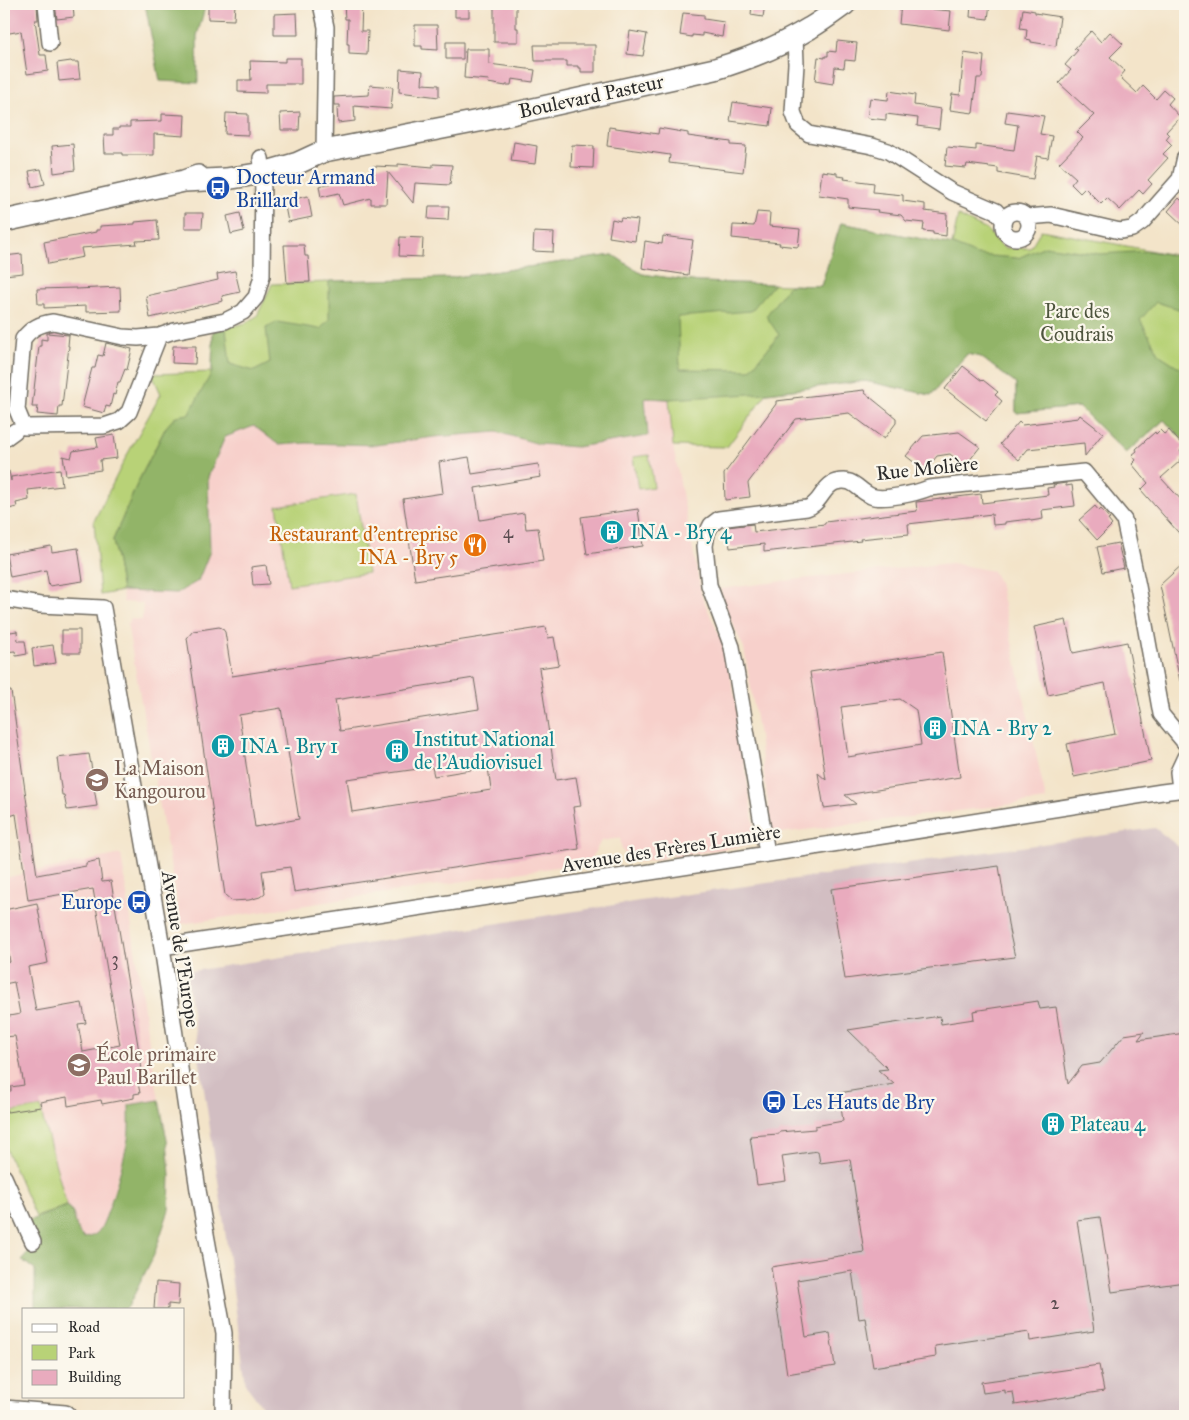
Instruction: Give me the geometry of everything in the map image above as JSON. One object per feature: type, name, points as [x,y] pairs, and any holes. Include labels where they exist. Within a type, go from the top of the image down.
[{"type":"main road","name":"Boulevard Pasteur","points":[[4,221],[184,181],[226,178],[262,166],[298,163],[324,151],[484,120],[715,69],[744,60],[795,36],[845,4]]},
{"type":"main road","points":[[4,1411],[65,1416]]},
{"type":"street","points":[[46,4],[50,43]]},
{"type":"street","points":[[322,4],[326,27],[324,151]]},
{"type":"street","points":[[795,36],[796,64],[793,112],[798,125],[809,134],[872,146],[888,151],[952,192],[996,211],[1004,221]]},
{"type":"street","points":[[1027,217],[1051,215],[1120,231],[1132,229],[1142,222],[1180,179],[1185,157]]},
{"type":"street","points":[[159,336],[129,412],[119,421],[104,426],[24,427],[16,410],[23,339],[29,330],[43,323],[53,322],[123,337],[138,338],[159,336],[174,331],[225,321],[243,312],[256,297],[262,276],[262,166]]},
{"type":"street","points":[[1016,211],[1022,212],[1030,222],[1028,231],[1022,237],[1017,238],[1008,235],[1004,230],[1004,221],[1010,213],[1016,211]]},
{"type":"street","name":"Rue Molière","points":[[767,854],[732,647],[709,585],[705,546],[707,533],[711,525],[719,519],[807,508],[815,504],[829,486],[835,482],[849,481],[870,496],[881,498],[919,492],[929,488],[1084,472],[1124,520],[1161,714],[1185,743]]},
{"type":"street","name":"Avenue de l'Europe","points":[[4,599],[40,605],[103,608],[162,947],[192,1154],[224,1333],[223,1416]]},
{"type":"street","points":[[1183,789],[1178,772],[1185,757]]},
{"type":"street","name":"Avenue des Frères Lumière","points":[[162,947],[1183,789]]},
{"type":"street","points":[[4,1176],[33,1242]]},
{"type":"shaded area","points":[[381,381],[669,399],[673,446],[702,597],[724,645],[735,698],[754,827],[752,842],[747,845],[674,857],[673,853],[665,855],[665,858],[638,862],[631,857],[629,859],[622,850],[620,838],[601,841],[589,862],[181,924],[127,623],[130,623],[129,619],[142,620],[143,603],[123,602],[122,591],[166,427]]},
{"type":"shaded area","points":[[951,563],[993,571],[999,582],[1046,800],[772,834],[759,736],[744,648],[727,612],[720,589]]},
{"type":"shaded area","points":[[1155,828],[1185,852],[1185,1416],[279,1416],[263,1408],[246,1385],[219,1187],[186,972],[640,901]]},
{"type":"shaded area","name":"École primaire Paul Barillet","points":[[121,854],[159,1100],[129,1106],[130,1126],[127,1145],[107,1212],[102,1226],[97,1233],[84,1238],[78,1232],[72,1210],[67,1206],[41,1107],[4,1113],[4,878]]},
{"type":"green space","points":[[145,4],[206,4],[197,36],[198,83],[160,81]]},
{"type":"green space","name":"Parc des Coudrais","points":[[958,216],[987,230],[1004,248],[1030,248],[1041,230],[1185,257],[1185,442],[1164,420],[1126,453],[1079,407],[1016,413],[1016,384],[981,357],[967,354],[931,395],[865,381],[767,393],[727,447],[673,446],[669,399],[480,392],[381,381],[176,417],[166,427],[138,482],[113,540],[122,591],[100,595],[94,521],[127,455],[161,394],[152,374],[212,372],[213,331],[246,323],[257,316],[272,284],[449,278],[613,255],[642,274],[699,282],[821,286],[841,223],[952,245]]},
{"type":"green space","name":"Parc des Coudrais","points":[[841,223],[953,245],[977,255],[1018,258],[1045,246],[1100,254],[1149,251],[1185,257],[1185,311],[1156,302],[1140,320],[1160,355],[1185,371],[1185,442],[1164,420],[1126,453],[1079,407],[1016,413],[1016,384],[981,357],[967,354],[931,395],[865,381],[767,393],[669,399],[645,398],[648,436],[576,447],[539,444],[497,432],[434,437],[377,445],[307,443],[279,445],[254,426],[225,437],[208,477],[210,551],[198,581],[177,593],[122,591],[113,540],[138,482],[166,427],[176,416],[189,414],[212,372],[213,331],[226,328],[230,364],[254,371],[270,363],[266,328],[277,322],[320,329],[329,320],[329,281],[449,278],[613,255],[642,274],[699,282],[774,284],[751,311],[678,317],[680,369],[750,370],[779,335],[766,316],[789,285],[821,286]]},
{"type":"green space","points":[[649,455],[654,487],[638,489],[633,457]]},
{"type":"green space","points":[[356,494],[368,573],[289,585],[277,506]]},
{"type":"green space","points":[[159,1100],[167,1140],[170,1175],[169,1210],[154,1255],[127,1308],[35,1308],[35,1270],[22,1260],[38,1242],[28,1221],[67,1206],[73,1213],[78,1231],[84,1238],[98,1232],[106,1217],[125,1152],[129,1134],[129,1105]]},
{"type":"green space","points":[[41,1107],[67,1206],[36,1217],[4,1145],[4,1113]]},
{"type":"building","points":[[4,4],[37,4],[38,20],[35,20],[40,55],[46,55],[48,71],[27,74],[21,31],[4,34]]},
{"type":"building","points":[[55,4],[73,4],[74,17],[57,19]]},
{"type":"building","points":[[208,4],[235,4],[234,20],[208,19]]},
{"type":"building","points":[[344,4],[362,4],[361,31],[368,31],[367,55],[349,54],[349,44],[347,44],[348,19],[345,19]]},
{"type":"building","points":[[455,4],[469,4],[469,17],[455,17]]},
{"type":"building","points":[[494,4],[516,4],[518,42],[494,42]]},
{"type":"building","points":[[752,4],[765,4],[763,17],[751,15]]},
{"type":"building","points":[[901,4],[951,11],[949,30],[899,24]]},
{"type":"building","points":[[971,4],[990,4],[988,19],[970,17]]},
{"type":"building","points":[[1023,9],[1060,17],[1056,46],[1031,42],[1031,40],[1026,39],[1027,29],[1020,28]]},
{"type":"building","points":[[297,13],[298,35],[274,35],[274,14]]},
{"type":"building","points":[[683,13],[704,15],[704,19],[724,22],[722,37],[702,33],[702,36],[692,35],[692,37],[680,35]]},
{"type":"building","points":[[415,25],[437,25],[438,50],[422,49],[422,46],[415,46]]},
{"type":"building","points":[[630,31],[647,34],[643,56],[627,54]]},
{"type":"building","points":[[1091,31],[1101,42],[1110,32],[1123,44],[1110,57],[1125,71],[1120,77],[1137,93],[1143,86],[1156,99],[1164,90],[1173,98],[1168,104],[1180,117],[1166,132],[1169,135],[1166,139],[1172,145],[1163,154],[1168,158],[1148,180],[1152,184],[1143,194],[1139,190],[1120,210],[1107,198],[1101,204],[1085,188],[1080,193],[1071,184],[1076,178],[1059,163],[1083,138],[1077,132],[1094,115],[1059,83],[1071,70],[1065,65],[1078,50],[1074,49]]},
{"type":"building","points":[[837,41],[857,43],[855,61],[845,60],[844,68],[835,67],[833,84],[815,81],[818,57],[825,58],[825,56],[828,56],[828,51],[836,52]]},
{"type":"building","points":[[446,42],[463,42],[463,59],[446,59]]},
{"type":"building","points":[[534,45],[595,45],[595,72],[581,72],[581,68],[578,68],[578,66],[567,66],[567,61],[535,61]]},
{"type":"building","points":[[466,49],[489,49],[489,64],[535,70],[533,82],[512,79],[511,85],[506,86],[488,83],[489,80],[464,78]]},
{"type":"building","points":[[964,53],[984,56],[982,78],[977,78],[973,113],[950,110],[952,94],[960,95]]},
{"type":"building","points":[[285,58],[301,58],[301,84],[266,84],[266,93],[238,92],[238,80],[251,80],[250,61],[285,62]]},
{"type":"building","points":[[78,62],[80,79],[59,81],[57,63]]},
{"type":"building","points":[[400,69],[423,71],[422,84],[439,85],[439,97],[399,92]]},
{"type":"building","points":[[370,85],[393,87],[391,109],[354,106],[355,121],[338,123],[337,108],[340,108],[340,105],[334,105],[334,97],[369,95]]},
{"type":"building","points":[[889,91],[915,95],[914,105],[941,109],[939,129],[917,126],[918,118],[886,114],[886,120],[867,118],[870,98],[888,100]]},
{"type":"building","points":[[733,102],[772,108],[770,126],[730,121]]},
{"type":"building","points":[[1007,111],[1044,116],[1040,134],[1052,136],[1048,158],[1037,156],[1033,179],[998,173],[998,168],[967,164],[966,168],[945,166],[947,147],[976,150],[976,145],[1014,150],[1018,125],[1005,123]]},
{"type":"building","points":[[300,112],[299,130],[281,130],[280,113]]},
{"type":"building","points":[[226,113],[248,114],[248,135],[225,134]]},
{"type":"building","points":[[162,114],[185,115],[184,136],[154,134],[154,155],[105,153],[104,135],[113,135],[113,129],[119,129],[119,127],[130,127],[130,122],[162,121]]},
{"type":"building","points":[[609,127],[658,134],[659,128],[688,133],[688,136],[731,142],[731,145],[746,146],[743,172],[669,163],[670,155],[607,146]]},
{"type":"building","points":[[514,142],[537,146],[535,164],[511,161]]},
{"type":"building","points":[[73,144],[75,170],[54,173],[52,146]]},
{"type":"building","points":[[572,145],[594,146],[593,168],[571,167]]},
{"type":"building","points":[[398,164],[433,167],[433,164],[452,165],[450,185],[415,183],[413,203],[388,172],[386,204],[371,204],[371,198],[343,205],[339,193],[321,197],[319,186],[373,173],[373,166],[398,167]]},
{"type":"building","points":[[41,169],[45,184],[32,187],[29,171]]},
{"type":"building","points":[[822,171],[837,173],[837,176],[845,177],[844,179],[874,183],[873,192],[903,195],[903,201],[925,204],[925,211],[947,214],[946,236],[923,231],[924,223],[906,221],[901,215],[877,212],[878,210],[848,207],[848,199],[819,195]]},
{"type":"building","points":[[308,196],[312,217],[288,222],[284,201]]},
{"type":"building","points":[[1179,198],[1185,204],[1185,227],[1168,211]]},
{"type":"building","points":[[429,206],[449,206],[448,220],[428,219]]},
{"type":"building","points":[[757,212],[770,213],[769,226],[800,229],[798,247],[779,245],[780,243],[732,238],[733,225],[754,226]]},
{"type":"building","points":[[185,213],[203,213],[202,228],[185,228]]},
{"type":"building","points":[[240,213],[244,231],[231,234],[227,216]]},
{"type":"building","points":[[621,218],[638,220],[635,241],[609,237],[612,219],[620,221]]},
{"type":"building","points":[[157,220],[159,240],[136,241],[137,244],[81,248],[83,257],[48,264],[44,242],[96,232],[96,230],[100,230],[100,226],[135,224],[135,222]]},
{"type":"building","points":[[534,232],[554,233],[553,252],[533,251]]},
{"type":"building","points":[[663,236],[693,240],[688,275],[642,268],[645,241],[662,244]]},
{"type":"building","points":[[400,237],[423,238],[422,257],[399,256]]},
{"type":"building","points":[[284,245],[304,245],[305,256],[308,256],[310,282],[287,283]]},
{"type":"building","points":[[22,254],[23,273],[4,275],[4,256]]},
{"type":"building","points":[[235,271],[240,292],[222,296],[223,301],[150,318],[146,296],[218,280],[217,274]]},
{"type":"building","points":[[120,287],[121,311],[86,312],[86,306],[44,308],[44,304],[38,304],[37,289]]},
{"type":"building","points":[[47,333],[69,335],[62,406],[59,406],[58,416],[37,414],[38,407],[32,407],[39,346],[41,346],[41,339],[47,340]]},
{"type":"building","points":[[106,343],[132,349],[127,370],[125,369],[120,382],[118,382],[110,407],[106,406],[104,413],[82,407],[92,368],[95,368],[98,355],[103,356]]},
{"type":"building","points":[[173,346],[196,346],[195,364],[172,363]]},
{"type":"building","points":[[963,366],[998,392],[995,395],[1002,401],[986,421],[945,389]]},
{"type":"building","points":[[864,390],[865,393],[896,418],[896,423],[884,439],[849,413],[796,419],[748,483],[750,497],[725,500],[724,474],[776,404],[776,401]]},
{"type":"building","points":[[1080,415],[1103,433],[1085,456],[1084,443],[1028,449],[1019,460],[1000,444],[1019,422],[1022,425],[1078,418]]},
{"type":"building","points":[[1160,430],[1164,434],[1169,430],[1184,447],[1180,451],[1184,456],[1161,478],[1185,504],[1185,540],[1141,490],[1148,483],[1132,464],[1136,460],[1132,455],[1137,451],[1136,449],[1155,432],[1156,434]]},
{"type":"building","points":[[959,432],[980,447],[965,466],[950,454],[937,456],[925,471],[906,456],[923,436]]},
{"type":"building","points":[[114,435],[117,458],[100,460],[101,470],[66,475],[63,456],[71,458],[73,451],[98,447],[96,438]]},
{"type":"building","name":"Restaurant d'entreprise INA - Bry 5","points":[[469,457],[472,474],[538,464],[541,477],[475,488],[480,520],[524,513],[526,529],[538,528],[543,561],[415,580],[403,499],[443,493],[439,462]]},
{"type":"building","points":[[60,469],[62,486],[28,490],[29,500],[16,503],[17,507],[4,510],[4,472],[9,471],[11,481],[11,477]]},
{"type":"building","points":[[1066,483],[1066,486],[1072,485],[1075,506],[1042,510],[1043,519],[1005,522],[1005,524],[993,525],[992,514],[908,524],[909,534],[860,539],[861,541],[764,552],[764,544],[730,548],[727,527],[753,524],[754,532],[825,524],[825,522],[917,511],[916,502],[981,494],[982,503],[1048,495],[1047,488]]},
{"type":"building","points":[[1095,506],[1099,511],[1101,509],[1110,519],[1108,520],[1112,525],[1097,540],[1079,520]]},
{"type":"building","name":"INA - Bry 4","points":[[638,509],[643,546],[587,554],[581,517]]},
{"type":"building","points":[[1118,543],[1124,568],[1103,572],[1097,547]]},
{"type":"building","points":[[51,546],[52,552],[78,548],[83,581],[49,586],[46,570],[10,577],[6,554]]},
{"type":"building","points":[[1185,562],[1185,681],[1180,681],[1160,585]]},
{"type":"building","points":[[266,565],[269,584],[253,585],[251,567]]},
{"type":"building","points":[[1066,620],[1073,653],[1127,642],[1151,761],[1074,777],[1067,744],[1115,734],[1105,683],[1048,695],[1034,627]]},
{"type":"building","name":"INA - Bry 1","points":[[546,627],[548,638],[554,637],[559,665],[539,668],[556,780],[576,777],[581,806],[573,807],[579,849],[294,892],[290,867],[262,871],[265,893],[260,897],[249,900],[232,901],[225,895],[187,638],[193,631],[222,628],[225,632],[232,676]],"holes":[[[474,678],[479,709],[340,731],[335,700]],[[281,708],[299,819],[255,827],[239,715]],[[432,767],[434,776],[488,767],[491,790],[352,812],[347,779]]]},
{"type":"building","points":[[62,630],[80,630],[80,653],[62,653]]},
{"type":"building","points":[[17,631],[18,641],[25,641],[27,654],[16,656],[15,651],[4,652],[4,633]]},
{"type":"building","points":[[53,645],[56,663],[34,666],[32,648]]},
{"type":"building","name":"INA - Bry 2","points":[[942,652],[960,777],[845,795],[856,804],[824,808],[818,773],[826,780],[810,672]],"holes":[[[900,699],[916,710],[921,745],[848,757],[841,707]]]},
{"type":"building","points":[[4,691],[11,691],[37,875],[86,866],[86,863],[99,860],[102,882],[111,881],[144,1082],[138,1083],[140,1093],[134,1094],[134,1098],[102,1104],[101,1100],[68,1106],[67,1097],[40,1102],[41,1107],[7,1112],[4,1092],[11,1091],[11,1087],[24,1085],[15,1036],[4,1037],[4,1017],[20,1014],[14,982],[4,984],[4,963],[10,962],[4,934],[4,910],[37,903],[48,963],[28,967],[36,1011],[82,1003],[86,1023],[78,1024],[83,1052],[120,1045],[93,889],[28,900],[16,814],[4,818],[4,757],[7,756],[4,730]]},
{"type":"building","points":[[89,754],[93,775],[95,774],[96,786],[94,787],[97,806],[67,810],[64,795],[62,795],[57,758]]},
{"type":"building","points":[[999,866],[1015,957],[845,979],[831,889]]},
{"type":"building","points":[[1038,1001],[1040,1009],[1056,1007],[1068,1084],[1082,1066],[1100,1063],[1124,1035],[1144,1032],[1138,1040],[1185,1033],[1185,1282],[1112,1292],[1100,1217],[1077,1220],[1094,1331],[1030,1341],[1029,1332],[935,1346],[936,1357],[873,1367],[865,1318],[859,1319],[852,1271],[797,1280],[806,1337],[830,1333],[835,1366],[787,1374],[771,1267],[864,1252],[850,1159],[820,1163],[818,1151],[782,1156],[786,1181],[757,1185],[750,1136],[815,1129],[815,1126],[843,1121],[839,1093],[894,1084],[878,1070],[888,1069],[848,1030],[940,1016],[941,1024],[974,1019],[973,1011]]},
{"type":"building","points":[[156,1282],[179,1284],[178,1305],[168,1304],[168,1308],[154,1308]]},
{"type":"building","points":[[1099,1365],[1104,1391],[1015,1405],[1013,1392],[1005,1393],[1005,1390],[983,1393],[981,1382]]},
{"type":"place","name":"Docteur Armand Brillard","points":[[218,188]]},
{"type":"place","name":"INA - Bry 4","points":[[612,532]]},
{"type":"place","name":"Restaurant d'entreprise INA - Bry 5","points":[[475,545]]},
{"type":"place","name":"INA - Bry 2","points":[[935,728]]},
{"type":"place","name":"INA - Bry 1","points":[[223,746]]},
{"type":"place","name":"Institut National de l'Audiovisuel","points":[[397,751]]},
{"type":"place","name":"La Maison Kangourou","points":[[97,780]]},
{"type":"place","name":"Europe","points":[[139,902]]},
{"type":"place","name":"École primaire Paul Barillet","points":[[79,1065]]},
{"type":"place","name":"Les Hauts de Bry","points":[[774,1102]]},
{"type":"place","name":"Plateau 4","points":[[1053,1124]]}]
